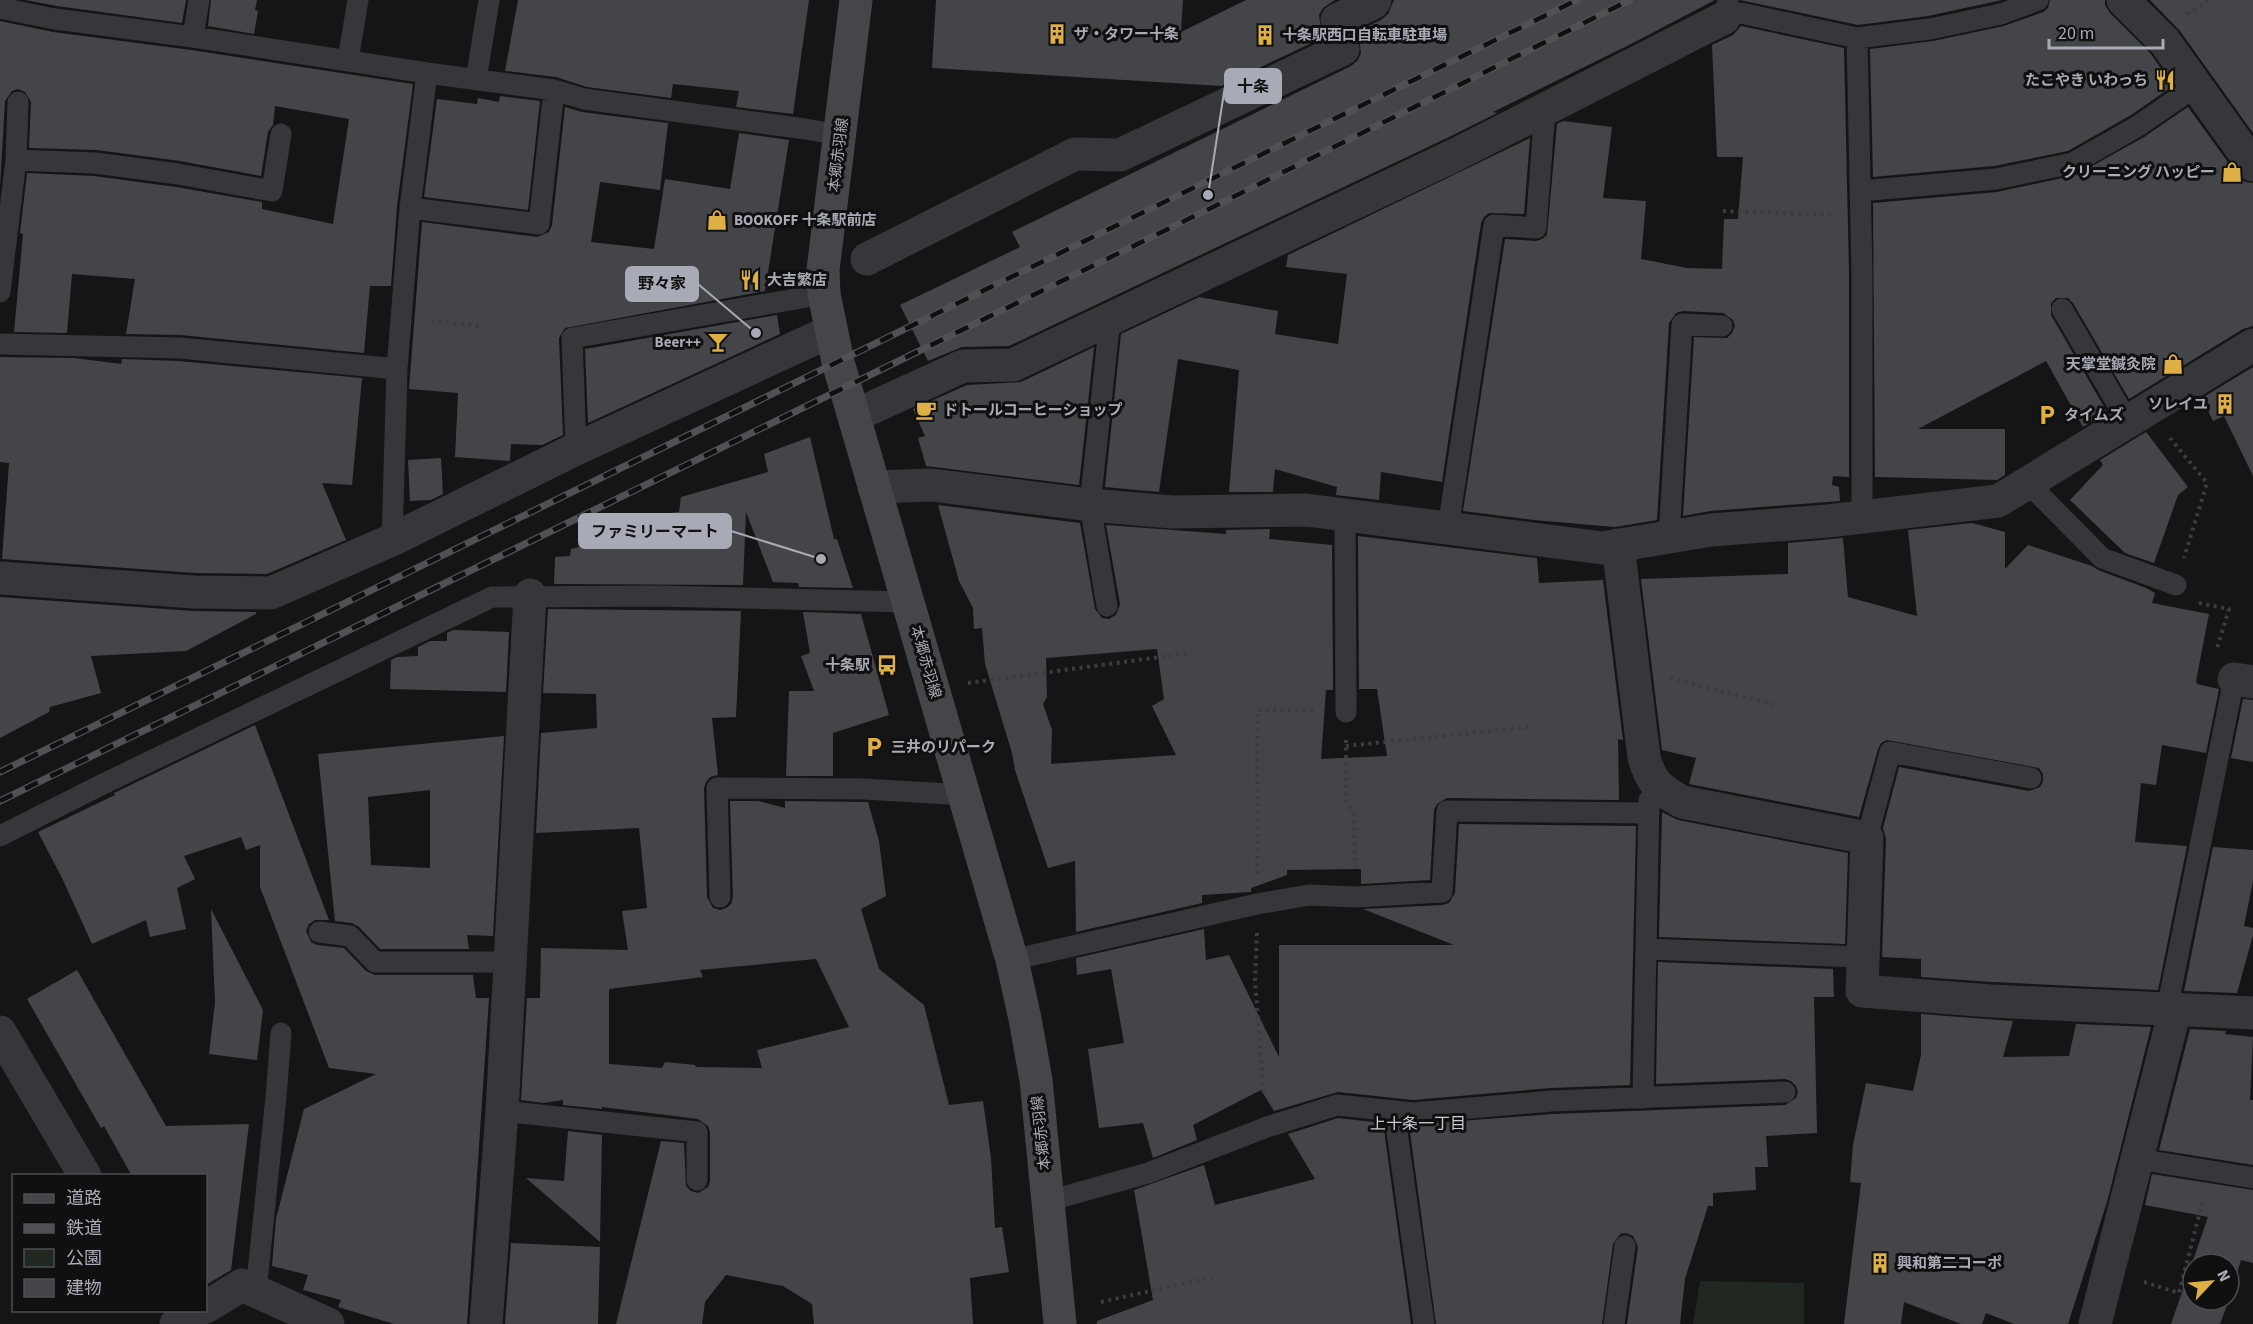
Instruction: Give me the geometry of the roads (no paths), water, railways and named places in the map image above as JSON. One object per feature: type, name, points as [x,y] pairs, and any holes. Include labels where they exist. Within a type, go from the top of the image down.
[{"type":"main road","name":"本郷赤羽線","points":[[856,0],[823,270],[824,294],[838,362],[1012,960],[1036,1080],[1060,1324]]},
{"type":"street","points":[[867,259],[1075,154],[1120,155],[1343,49],[1337,20],[1375,0]]},
{"type":"street","points":[[2123,0],[2165,42],[2251,158]]},
{"type":"street","points":[[854,416],[963,366],[1013,365],[1457,154],[1545,109],[1726,9]]},
{"type":"street","points":[[0,578],[194,592],[271,593],[392,540],[576,449],[831,332]]},
{"type":"street","points":[[874,487],[932,485],[1090,505],[1172,512],[1306,510],[1603,548],[1712,530],[1862,517],[1998,501],[2253,345]]},
{"type":"street","points":[[1618,545],[1644,757],[1649,776],[1665,792],[1682,802],[1867,838],[1862,991],[1991,1001],[2253,1013]]},
{"type":"street","points":[[486,1324],[502,1111],[530,595]]},
{"type":"street","points":[[2095,1324],[2138,1159],[2171,1009]]},
{"type":"street","points":[[0,1032],[84,1174]]},
{"type":"street","points":[[207,1306],[242,1286],[328,1324]]},
{"type":"street","points":[[166,1312],[175,1324],[197,1312]]},
{"type":"lane","points":[[193,37],[199,0]]},
{"type":"lane","points":[[348,60],[357,0]]},
{"type":"lane","points":[[476,80],[489,0]]},
{"type":"lane","points":[[1726,9],[1857,38],[1930,29],[1991,16],[2038,0]]},
{"type":"lane","points":[[0,8],[56,20],[193,37],[554,90],[584,99],[840,135]]},
{"type":"lane","points":[[1857,38],[1862,517]]},
{"type":"lane","points":[[392,540],[397,369],[410,208],[427,73]]},
{"type":"lane","points":[[1860,191],[1996,179],[2073,164],[2138,126],[2196,86]]},
{"type":"lane","points":[[410,208],[539,224],[554,90]]},
{"type":"lane","points":[[0,291],[16,160],[18,102]]},
{"type":"lane","points":[[1448,528],[1494,225],[1536,228],[1545,109]]},
{"type":"lane","points":[[16,160],[95,163],[178,174],[272,191],[281,134]]},
{"type":"lane","points":[[576,449],[572,338],[824,294]]},
{"type":"lane","points":[[2061,309],[2137,416]]},
{"type":"lane","points":[[1107,606],[1090,505],[1110,319]]},
{"type":"lane","points":[[1669,537],[1682,324],[1722,326]]},
{"type":"lane","points":[[0,344],[180,348],[397,369]]},
{"type":"lane","points":[[2028,483],[2102,558],[2176,585]]},
{"type":"lane","points":[[1346,514],[1346,712]]},
{"type":"lane","points":[[0,837],[101,785],[492,597],[530,595],[908,602]]},
{"type":"lane","points":[[2171,1009],[2243,681]]},
{"type":"lane","points":[[1867,838],[1890,752],[2031,778]]},
{"type":"lane","points":[[1643,1098],[1649,776]]},
{"type":"lane","points":[[720,897],[717,788],[864,789],[964,795]]},
{"type":"lane","points":[[1012,960],[1257,904],[1309,895],[1355,897],[1442,892],[1447,811],[1649,813]]},
{"type":"lane","points":[[319,932],[350,936],[375,962],[509,962]]},
{"type":"lane","points":[[1647,950],[1862,957]]},
{"type":"lane","points":[[256,1292],[281,1032]]},
{"type":"lane","points":[[1048,1201],[1148,1173],[1267,1127],[1337,1105],[1413,1113],[1552,1101],[1785,1092]]},
{"type":"lane","points":[[502,1111],[697,1132],[697,1180]]},
{"type":"lane","points":[[1394,1111],[1424,1324]]},
{"type":"lane","points":[[2138,1159],[2253,1178]]},
{"type":"lane","points":[[1614,1324],[1625,1246]]},
{"type":"railway","points":[[0,772],[1577,0]]},
{"type":"railway","points":[[0,801],[1213,207],[1630,0]]},
{"type":"place","name":"ザ・タワー十条","points":[[1057,34]]},
{"type":"place","name":"十条駅西口自転車駐車場","points":[[1265,35]]},
{"type":"place","name":"たこやき いわっち","points":[[2165,80]]},
{"type":"place","name":"クリーニング ハッピー","points":[[2232,172]]},
{"type":"place","name":"十条","points":[[1208,195]]},
{"type":"place","name":"BOOKOFF 十条駅前店","points":[[717,220]]},
{"type":"place","name":"大吉繁店","points":[[750,280]]},
{"type":"place","name":"野々家","points":[[756,333]]},
{"type":"place","name":"Beer++","points":[[718,342]]},
{"type":"place","name":"天掌堂鍼灸院","points":[[2173,364]]},
{"type":"place","name":"ソレイユ","points":[[2225,404]]},
{"type":"place","name":"ドトールコーヒーショップ","points":[[926,410]]},
{"type":"place","name":"タイムズ","points":[[2047,415]]},
{"type":"place","name":"ファミリーマート","points":[[821,559]]},
{"type":"place","name":"十条駅","points":[[887,665]]},
{"type":"place","name":"三井のリパーク","points":[[874,747]]},
{"type":"place","name":"興和第二コーポ","points":[[1880,1263]]},
{"type":"district","name":"上十条一丁目","points":[[1418,1123]]}]
